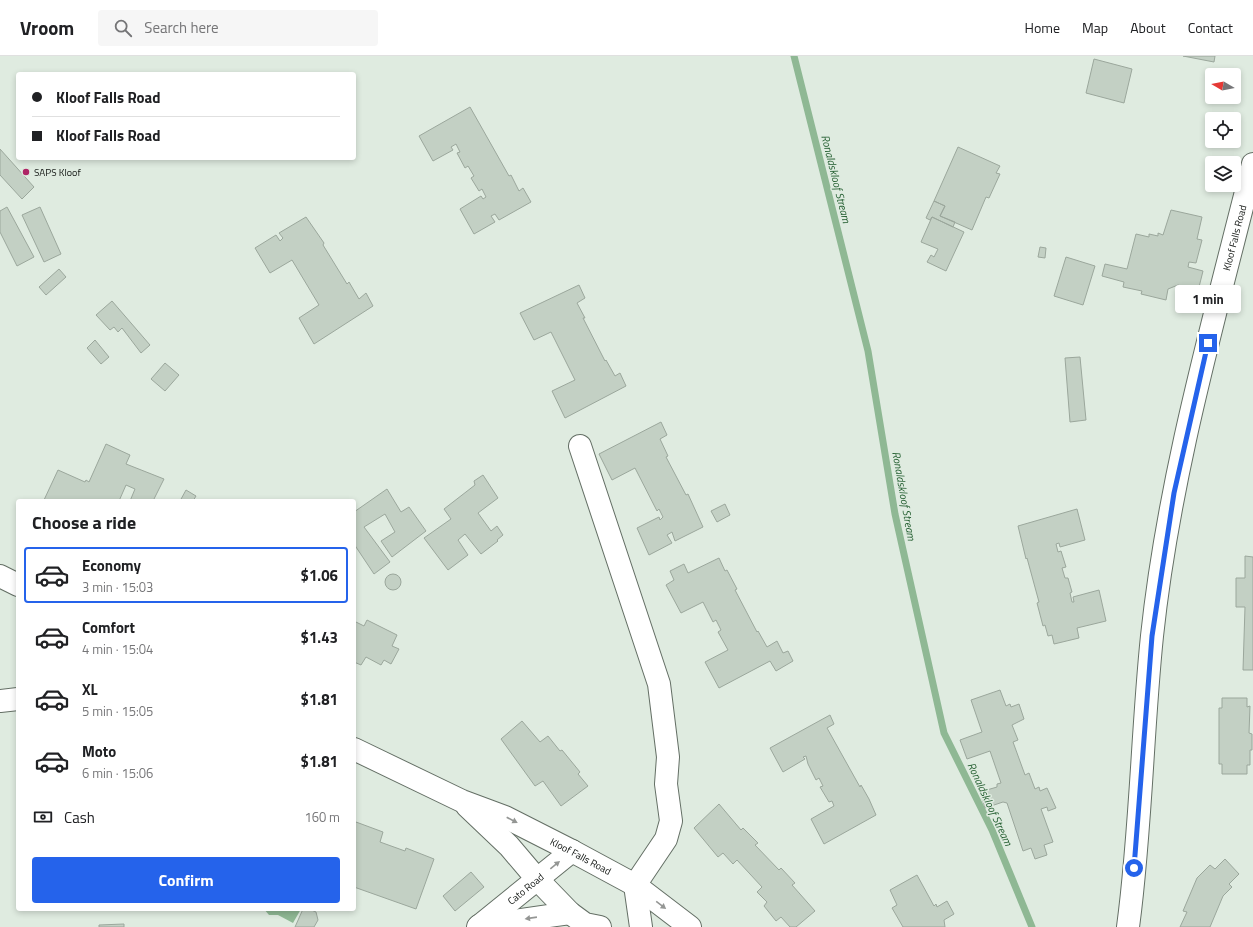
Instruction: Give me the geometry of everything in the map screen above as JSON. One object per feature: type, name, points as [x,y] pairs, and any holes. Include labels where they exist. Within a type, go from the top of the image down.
[{"type":"main road","name":"Kloof Falls Road","points":[[1128,927],[1145,747],[1152,636],[1174,493],[1219,298],[1253,164]]},
{"type":"main road","points":[[580,446],[592,478],[659,684],[661,699],[668,757],[666,784],[671,821],[666,839],[635,885],[641,927]]},
{"type":"main road","points":[[0,576],[16,584]]},
{"type":"main road","points":[[0,701],[16,699]]},
{"type":"main road","name":"Kloof Falls Road","points":[[356,750],[462,802],[505,816],[572,851],[635,885],[690,927]]},
{"type":"main road","name":"Kloof Falls Road","points":[[462,802],[509,846],[537,879],[586,923]]},
{"type":"main road","name":"Cato Road","points":[[479,927],[572,851]]},
{"type":"main road","points":[[479,927],[586,923]]},
{"type":"shaded area","points":[[266,911],[300,911],[293,923],[278,915],[269,915]]},
{"type":"building","points":[[1183,56],[1215,56],[1214,62]]},
{"type":"building","points":[[1094,59],[1132,69],[1124,103],[1086,93]]},
{"type":"building","points":[[470,107],[509,176],[511,175],[519,191],[523,188],[531,202],[499,220],[495,214],[491,216],[495,222],[474,234],[460,209],[481,196],[483,199],[486,197],[482,189],[479,191],[471,178],[474,176],[468,166],[465,168],[457,153],[460,152],[456,144],[451,147],[453,150],[433,161],[419,136]]},
{"type":"building","points":[[958,147],[1000,166],[996,173],[1000,174],[989,198],[986,197],[972,230],[940,216],[945,206],[934,201]]},
{"type":"building","points":[[0,149],[34,187],[22,199],[0,175]]},
{"type":"building","points":[[934,201],[945,206],[940,216],[955,222],[953,227],[932,217],[930,220],[926,218]]},
{"type":"building","points":[[7,207],[34,257],[17,266],[0,232],[0,211]]},
{"type":"building","points":[[40,207],[61,254],[44,262],[22,215]]},
{"type":"building","points":[[1171,210],[1202,217],[1197,239],[1202,240],[1196,263],[1189,262],[1188,267],[1203,271],[1198,291],[1178,285],[1168,289],[1166,300],[1141,294],[1142,291],[1123,287],[1124,282],[1102,276],[1105,264],[1127,269],[1136,234],[1149,237],[1149,234],[1158,236],[1158,233],[1163,235]]},
{"type":"building","points":[[306,217],[324,243],[323,245],[347,284],[349,282],[359,299],[366,293],[373,306],[314,344],[299,318],[319,305],[292,260],[270,273],[255,248],[276,235],[280,241],[283,238],[279,233]]},
{"type":"building","points":[[932,217],[964,232],[946,271],[927,262],[931,255],[934,257],[938,249],[921,242]]},
{"type":"building","points":[[1040,247],[1046,248],[1045,258],[1038,257]]},
{"type":"building","points":[[1066,257],[1095,266],[1083,305],[1054,296]]},
{"type":"building","points":[[59,269],[66,277],[46,295],[39,287]]},
{"type":"building","points":[[579,285],[585,298],[577,303],[585,318],[583,318],[605,361],[606,360],[615,376],[620,373],[626,386],[565,418],[552,391],[575,380],[551,332],[534,340],[520,313]]},
{"type":"building","points":[[112,301],[150,345],[141,353],[122,328],[118,332],[114,327],[110,330],[96,315]]},
{"type":"building","points":[[95,340],[109,357],[101,364],[87,348]]},
{"type":"building","points":[[1080,357],[1086,420],[1070,422],[1065,358]]},
{"type":"building","points":[[165,363],[179,375],[165,391],[151,379]]},
{"type":"building","points":[[661,422],[667,435],[660,439],[668,456],[666,457],[686,495],[688,494],[703,527],[675,541],[672,532],[667,535],[672,543],[649,555],[637,528],[659,517],[660,520],[663,517],[659,509],[657,511],[635,468],[612,480],[599,454]]},
{"type":"building","points":[[106,444],[130,455],[126,464],[164,479],[154,499],[131,499],[135,489],[126,485],[120,499],[44,499],[58,470],[85,482],[86,480],[89,482]]},
{"type":"building","points":[[483,475],[498,498],[478,513],[491,531],[497,526],[503,535],[497,540],[498,541],[481,554],[465,534],[458,540],[468,555],[448,570],[424,538],[451,519],[444,509],[475,485],[474,481]]},
{"type":"building","points":[[387,489],[401,512],[409,507],[426,531],[392,557],[381,541],[395,532],[385,514],[364,527],[390,562],[374,574],[356,547],[356,511]]},
{"type":"building","points":[[186,490],[196,496],[194,499],[181,499]]},
{"type":"building","points":[[725,504],[730,515],[717,522],[711,511]]},
{"type":"building","points":[[1077,509],[1085,540],[1060,547],[1059,543],[1056,544],[1058,552],[1061,551],[1066,567],[1062,568],[1065,578],[1068,578],[1072,592],[1070,593],[1072,602],[1074,602],[1073,597],[1099,590],[1106,621],[1077,628],[1079,638],[1054,644],[1052,635],[1048,636],[1045,625],[1043,626],[1037,603],[1039,602],[1018,526]]},
{"type":"building","points":[[1245,556],[1253,557],[1253,670],[1243,670],[1245,607],[1236,607],[1236,578],[1245,578]]},
{"type":"building","points":[[719,558],[725,571],[727,570],[737,589],[735,590],[757,632],[758,631],[767,647],[777,641],[783,653],[788,651],[793,661],[776,671],[770,661],[719,688],[705,662],[728,650],[718,632],[721,630],[716,620],[713,622],[703,602],[681,613],[666,585],[674,580],[670,571],[684,564],[688,573]]},
{"type":"building","points":[[393,574],[399,576],[401,582],[399,588],[393,590],[387,588],[385,582],[387,576]]},
{"type":"building","points":[[367,620],[397,635],[392,646],[399,649],[391,664],[384,660],[381,665],[366,657],[361,665],[356,663],[356,622],[364,626]]},
{"type":"building","points":[[1000,690],[1006,706],[1010,704],[1011,707],[1019,704],[1024,719],[1012,725],[1018,740],[1013,742],[1025,775],[1029,773],[1035,789],[1039,787],[1040,791],[1047,788],[1056,808],[1048,811],[1047,807],[1041,809],[1053,842],[1044,845],[1047,855],[1035,859],[1031,848],[1023,851],[1007,803],[1003,802],[985,808],[980,792],[997,787],[997,784],[1001,783],[990,751],[967,759],[960,740],[982,732],[971,700]]},
{"type":"building","points":[[1222,698],[1247,698],[1247,707],[1250,706],[1249,733],[1252,734],[1252,750],[1250,750],[1250,765],[1247,765],[1247,774],[1222,774],[1222,764],[1219,764],[1219,708],[1222,708]]},
{"type":"building","points":[[830,715],[834,724],[827,728],[860,787],[861,785],[869,799],[876,815],[824,844],[811,819],[834,806],[832,801],[829,802],[820,787],[823,786],[819,778],[816,780],[808,764],[806,756],[803,757],[805,759],[783,772],[770,748]]},
{"type":"building","points":[[522,721],[540,742],[548,736],[580,772],[578,774],[588,786],[561,806],[543,781],[535,786],[501,739]]},
{"type":"building","points":[[719,804],[741,830],[743,828],[758,843],[755,845],[779,870],[781,868],[795,883],[792,885],[815,911],[796,927],[790,927],[781,917],[776,921],[764,906],[767,902],[757,892],[762,887],[737,860],[733,864],[723,853],[718,857],[694,828]]},
{"type":"building","points":[[356,822],[383,832],[380,842],[405,851],[406,848],[434,859],[416,909],[356,888]]},
{"type":"building","points":[[1225,859],[1239,874],[1229,884],[1232,887],[1223,896],[1210,927],[1180,927],[1187,912],[1183,911],[1197,878],[1210,865],[1215,869]]},
{"type":"building","points":[[471,872],[484,887],[455,911],[443,896]]},
{"type":"building","points":[[917,875],[934,906],[936,904],[937,907],[947,901],[954,914],[944,920],[945,927],[903,927],[892,908],[897,905],[890,890]]},
{"type":"building","points":[[302,911],[316,912],[318,920],[314,927],[295,927]]},
{"type":"building","points":[[124,924],[124,927],[99,927],[99,925]]},
{"type":"waterway","name":"Ronaldskloof Stream","points":[[794,56],[868,351],[895,514],[944,733],[992,830],[1032,927]]},
{"type":"place","name":"SAPS Kloof","points":[[26,172]]},
{"type":"route","points":[[1134,868],[1145,747],[1152,636],[1174,493],[1208,343]]}]
